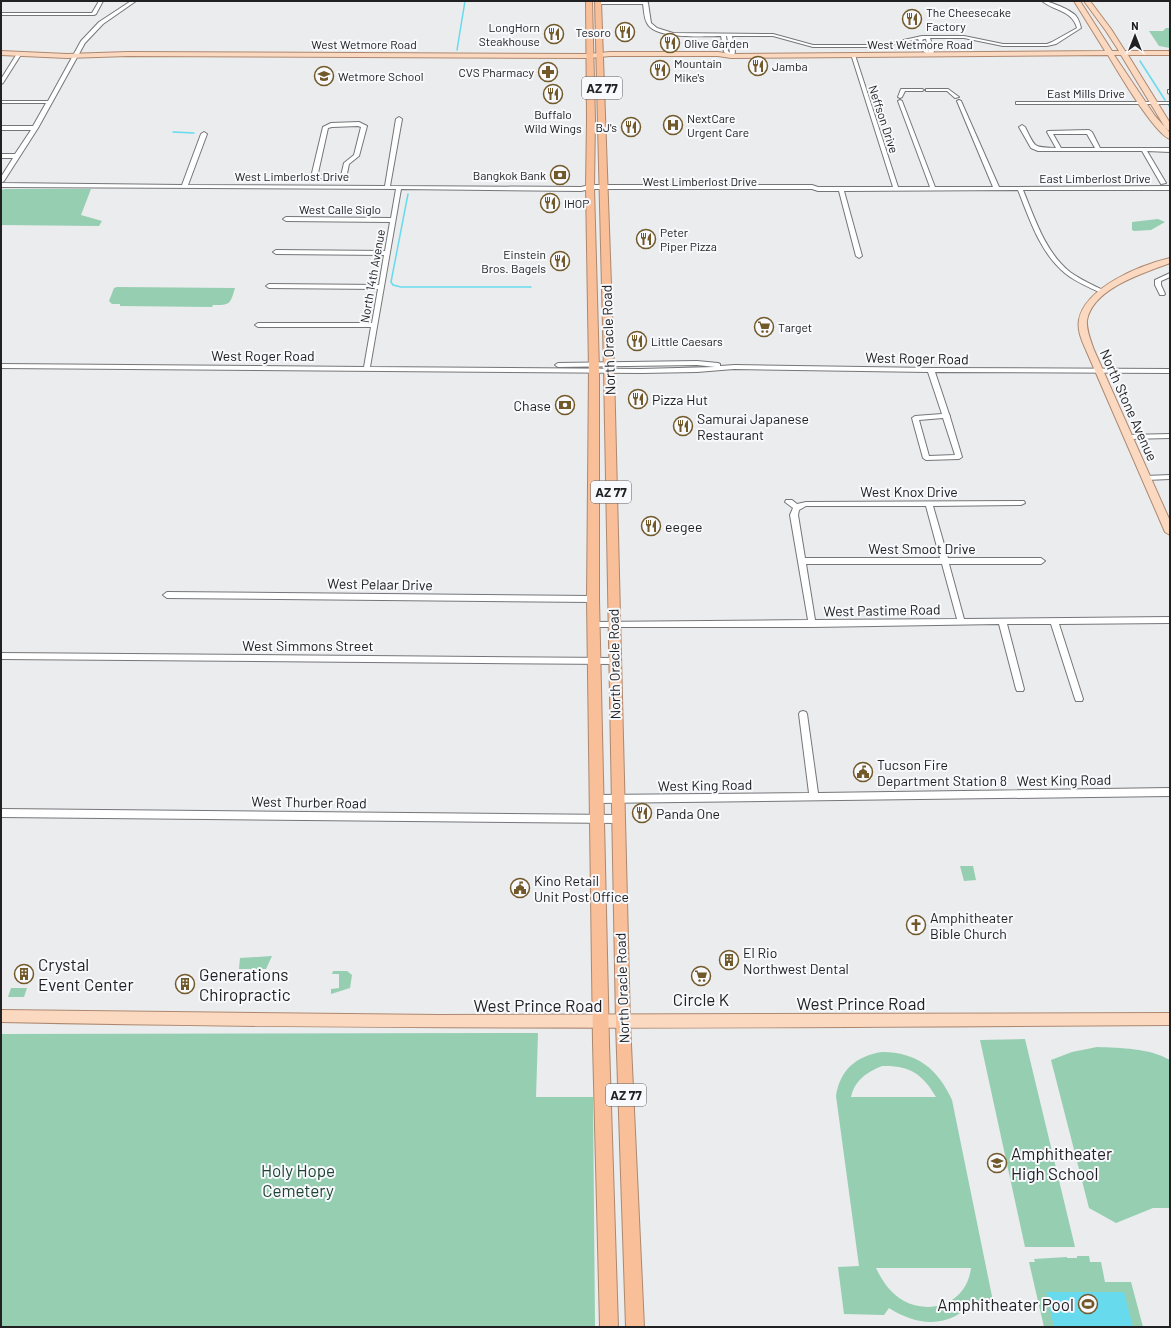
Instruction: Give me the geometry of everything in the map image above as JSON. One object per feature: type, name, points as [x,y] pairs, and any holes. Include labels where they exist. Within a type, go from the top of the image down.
[{"type":"highway","name":"North Oracle Road","points":[[589,1],[591,120],[588,190],[592,270],[594,367],[593,599],[601,1023],[609,1327]]},
{"type":"highway","name":"North Oracle Road","points":[[600,2],[600,56],[604,151],[606,298],[609,367],[617,799],[623,1023],[635,1327]]},
{"type":"highway","points":[[590,89],[596,96],[597,117],[603,120]]},
{"type":"highway","points":[[591,120],[596,124],[598,148],[604,151]]},
{"type":"highway","points":[[591,242],[598,255],[598,267],[606,270]]},
{"type":"highway","points":[[592,270],[599,273],[600,289],[606,298]]},
{"type":"highway","points":[[594,485],[611,485]]},
{"type":"main road","points":[[1077,1],[1143,103],[1163,131],[1170,136]]},
{"type":"main road","points":[[1087,1],[1109,30],[1170,128]]},
{"type":"main road","name":"West Wetmore Road","points":[[1,53],[600,56],[610,58],[852,55],[1170,54]]},
{"type":"main road","name":"North Stone Avenue","points":[[1170,260],[1110,286],[1091,303],[1083,319],[1084,334],[1170,532]]},
{"type":"main road","name":"North Stone Avenue","points":[[1103,292],[1170,267]]},
{"type":"main road","name":"West Prince Road","points":[[1,1016],[194,1021],[601,1023],[1170,1019]]},
{"type":"street","points":[[1,14],[94,14],[101,1]]},
{"type":"street","points":[[1,181],[18,156],[83,42],[101,23],[134,1]]},
{"type":"street","points":[[600,2],[646,2],[648,23],[658,30],[677,34],[773,35],[805,44],[819,46],[881,46],[923,37],[964,37],[1000,45],[1044,45],[1054,43],[1079,28],[1079,25],[1071,13],[1044,1]]},
{"type":"street","points":[[722,34],[726,52],[731,56],[733,52],[729,34]]},
{"type":"street","points":[[923,37],[928,38],[932,51],[930,55]]},
{"type":"street","points":[[1,83],[20,53]]},
{"type":"street","name":"Neffson Drive","points":[[852,55],[896,189]]},
{"type":"street","points":[[933,189],[900,99],[903,90],[948,90],[958,99],[997,189]]},
{"type":"street","points":[[1,102],[49,102]]},
{"type":"street","name":"East Mills Drive","points":[[1018,103],[1170,103]]},
{"type":"street","points":[[388,188],[399,118]]},
{"type":"street","points":[[340,188],[343,178],[347,163],[356,156],[364,126],[362,125],[331,125],[326,127],[315,172],[321,177],[343,178]]},
{"type":"street","points":[[1022,127],[1033,147],[1038,149],[1170,150]]},
{"type":"street","points":[[1,128],[34,128]]},
{"type":"street","points":[[1060,150],[1050,132],[1089,132],[1099,150]]},
{"type":"street","points":[[184,187],[204,134]]},
{"type":"street","points":[[1144,150],[1163,183]]},
{"type":"street","points":[[1,156],[18,156]]},
{"type":"street","name":"West Limberlost Drive","points":[[1,185],[588,190],[812,187],[818,189],[1020,189]]},
{"type":"street","name":"North 14th Avenue","points":[[367,367],[399,188]]},
{"type":"street","points":[[714,192],[720,188]]},
{"type":"street","points":[[777,192],[779,189],[783,188]]},
{"type":"street","name":"East Limberlost Drive","points":[[1020,189],[1170,188]]},
{"type":"street","name":"West Limberlost Drive","points":[[604,190],[814,192],[818,189]]},
{"type":"street","points":[[842,189],[859,256]]},
{"type":"street","points":[[1020,189],[1045,246],[1054,259],[1067,272],[1103,292]]},
{"type":"street","name":"West Calle Siglo","points":[[286,219],[393,220]]},
{"type":"street","points":[[276,252],[387,253]]},
{"type":"street","points":[[1162,294],[1158,285],[1158,280],[1170,275]]},
{"type":"street","points":[[269,286],[382,287]]},
{"type":"street","points":[[258,325],[374,325]]},
{"type":"street","name":"West Roger Road","points":[[1,366],[525,369],[609,367],[697,370],[735,367],[1170,371]]},
{"type":"street","points":[[931,370],[947,416],[959,457],[926,458],[915,418],[947,416]]},
{"type":"street","points":[[1128,437],[1170,436]]},
{"type":"street","points":[[1146,478],[1170,477]]},
{"type":"street","points":[[789,502],[797,507],[794,510],[794,515],[812,624]]},
{"type":"street","name":"West Knox Drive","points":[[797,507],[806,504],[1021,503]]},
{"type":"street","points":[[929,504],[960,621]]},
{"type":"street","name":"West Smoot Drive","points":[[802,561],[1041,561]]},
{"type":"street","name":"West Pelaar Drive","points":[[167,595],[593,599]]},
{"type":"street","name":"West Pastime Road","points":[[594,625],[1170,620]]},
{"type":"street","points":[[1002,621],[1020,689]]},
{"type":"street","points":[[1054,621],[1079,699]]},
{"type":"street","name":"West Simmons Street","points":[[1,656],[614,660]]},
{"type":"street","points":[[803,714],[814,796]]},
{"type":"street","name":"West King Road","points":[[597,799],[1170,792]]},
{"type":"street","name":"West Thurber Road","points":[[1,813],[618,819]]},
{"type":"green space","points":[[1166,28],[1170,28],[1170,48],[1159,46],[1149,31],[1163,31]]},
{"type":"green space","points":[[91,189],[81,215],[102,221],[99,226],[1,225],[1,190]]},
{"type":"green space","points":[[1158,219],[1165,222],[1151,230],[1132,230],[1132,222]]},
{"type":"green space","points":[[114,288],[235,288],[232,298],[228,303],[223,305],[213,305],[212,307],[120,306],[120,304],[112,304],[109,301]]},
{"type":"green space","points":[[960,866],[973,866],[976,880],[964,881]]},
{"type":"green space","points":[[272,956],[266,969],[239,969],[240,958]]},
{"type":"green space","points":[[333,971],[347,971],[352,975],[350,988],[331,994],[331,989],[339,988],[339,974],[332,974]]},
{"type":"green space","points":[[11,988],[27,988],[24,997],[8,997]]},
{"type":"green space","name":"Holy Hope Cemetery","points":[[538,1033],[536,1097],[593,1097],[595,1327],[1,1327],[1,1034]]},
{"type":"green space","points":[[1025,1039],[1075,1247],[1025,1247],[980,1040]]},
{"type":"green space","points":[[1097,1047],[1125,1048],[1144,1051],[1170,1060],[1170,1208],[1153,1208],[1116,1223],[1089,1208],[1051,1060],[1072,1052]]},
{"type":"green space","points":[[882,1052],[906,1055],[925,1064],[940,1079],[952,1100],[995,1311],[979,1311],[976,1298],[967,1308],[957,1315],[947,1320],[936,1322],[924,1322],[912,1319],[889,1308],[884,1315],[844,1314],[838,1267],[859,1266],[836,1096],[841,1079],[845,1072],[857,1061]],"holes":[[[882,1066],[900,1067],[914,1072],[926,1082],[936,1097],[851,1097],[855,1086],[862,1077]],[[876,1268],[971,1268],[968,1280],[963,1290],[956,1297],[947,1303],[926,1307],[904,1301],[895,1295],[887,1287]]]},
{"type":"green space","name":"Amphitheater Pool","points":[[1077,1256],[1089,1256],[1090,1262],[1101,1262],[1105,1282],[1131,1282],[1143,1327],[1044,1327],[1029,1262],[1035,1262],[1034,1259],[1067,1257],[1077,1258]]},
{"type":"water","name":"Amphitheater Pool","points":[[1046,1292],[1124,1292],[1133,1327],[1054,1327]]},
{"type":"waterway","points":[[457,50],[465,1]]},
{"type":"waterway","points":[[1140,61],[1165,100]]},
{"type":"waterway","points":[[173,132],[194,133]]},
{"type":"waterway","points":[[408,194],[391,282],[393,285],[401,287],[531,287]]},
{"type":"place","name":"The Cheesecake Factory","points":[[912,19]]},
{"type":"place","name":"Tesoro","points":[[625,32]]},
{"type":"place","name":"LongHorn Steakhouse","points":[[554,34]]},
{"type":"place","name":"Olive Garden","points":[[670,43]]},
{"type":"place","name":"Jamba","points":[[758,66]]},
{"type":"place","name":"Mountain Mike's","points":[[660,70]]},
{"type":"place","name":"CVS Pharmacy","points":[[548,72]]},
{"type":"place","name":"Wetmore School","points":[[324,76]]},
{"type":"place","name":"Buffalo Wild Wings","points":[[553,94]]},
{"type":"place","name":"NextCare Urgent Care","points":[[673,125]]},
{"type":"place","name":"BJ's","points":[[631,127]]},
{"type":"place","name":"Bangkok Bank","points":[[560,175]]},
{"type":"place","name":"IHOP","points":[[550,203]]},
{"type":"place","name":"Peter Piper Pizza","points":[[646,239]]},
{"type":"place","name":"Einstein Bros. Bagels","points":[[560,261]]},
{"type":"place","name":"Target","points":[[764,327]]},
{"type":"place","name":"Little Caesars","points":[[637,341]]},
{"type":"place","name":"Pizza Hut","points":[[638,399]]},
{"type":"place","name":"Chase","points":[[565,405]]},
{"type":"place","name":"Samurai Japanese Restaurant","points":[[683,426]]},
{"type":"place","name":"eegee","points":[[651,526]]},
{"type":"place","name":"Tucson Fire Department Station 8","points":[[863,772]]},
{"type":"place","name":"Panda One","points":[[642,813]]},
{"type":"place","name":"Kino Retail Unit Post Office","points":[[520,888]]},
{"type":"place","name":"Amphitheater Bible Church","points":[[916,925]]},
{"type":"place","name":"El Rio Northwest Dental","points":[[729,960]]},
{"type":"place","name":"Crystal Event Center","points":[[24,974]]},
{"type":"place","name":"Circle K","points":[[701,976]]},
{"type":"place","name":"Generations Chiropractic","points":[[185,984]]},
{"type":"place","name":"Amphitheater High School","points":[[997,1163]]},
{"type":"place","name":"Amphitheater Pool","points":[[1088,1304]]}]
